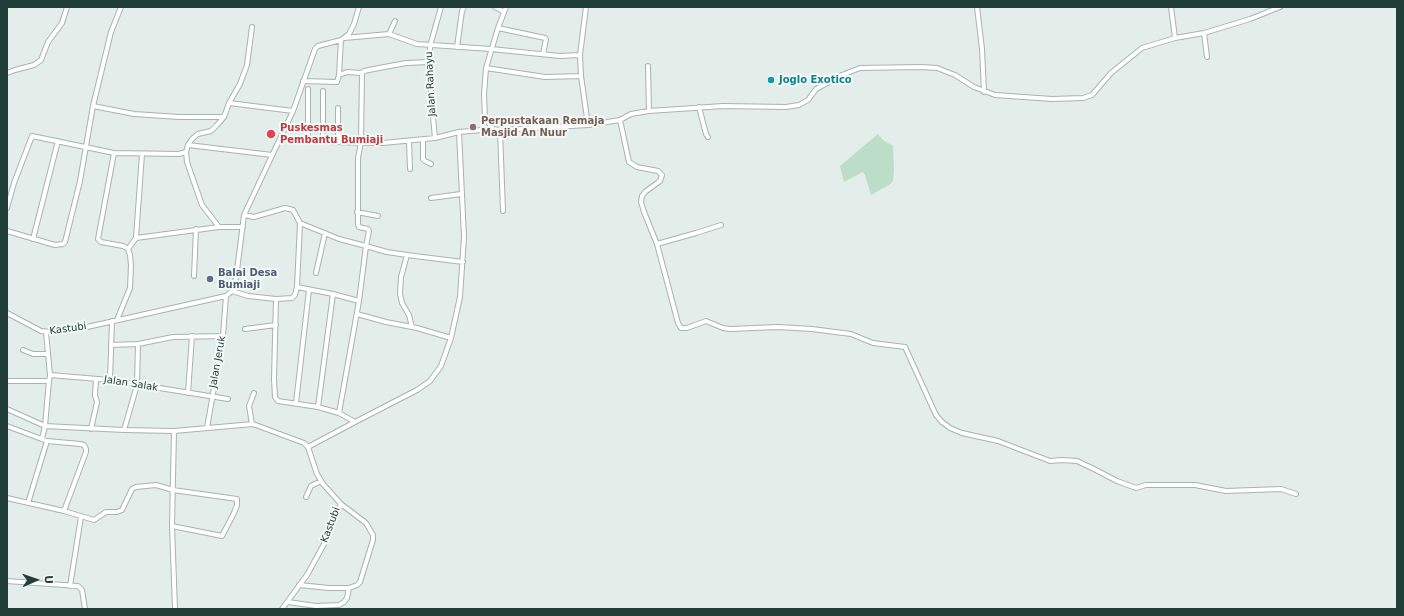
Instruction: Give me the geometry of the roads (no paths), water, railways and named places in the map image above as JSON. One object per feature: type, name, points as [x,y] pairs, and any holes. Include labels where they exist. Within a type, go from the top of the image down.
[{"type":"street","points":[[7,73],[34,66],[41,60],[48,42],[62,23],[66,7]]},
{"type":"street","points":[[7,231],[60,245],[65,242],[87,146],[93,106],[111,32],[121,7]]},
{"type":"street","points":[[342,39],[349,34],[354,24],[359,7]]},
{"type":"street","name":"Jalan Rahayu","points":[[435,138],[430,46],[441,7]]},
{"type":"street","points":[[457,47],[462,11],[464,7]]},
{"type":"street","points":[[493,129],[485,118],[484,94],[486,68],[505,9],[495,7]]},
{"type":"street","points":[[586,7],[580,55],[581,76],[588,125]]},
{"type":"street","points":[[977,7],[982,49],[984,92]]},
{"type":"street","points":[[1171,7],[1175,38]]},
{"type":"street","points":[[280,139],[324,142],[383,143],[435,138],[459,132],[493,129],[500,130],[588,125],[620,120],[631,114],[649,111],[723,106],[786,107],[808,100],[814,90],[860,68],[937,68],[955,75],[984,92],[995,95],[1073,99],[1087,97],[1095,92],[1111,73],[1142,48],[1175,38],[1204,33],[1250,19],[1280,7]]},
{"type":"street","points":[[389,34],[395,21]]},
{"type":"street","points":[[219,227],[202,205],[190,174],[186,152],[188,145],[198,134],[211,131],[224,117],[229,103],[240,84],[247,65],[252,27]]},
{"type":"street","points":[[498,28],[545,38],[543,54]]},
{"type":"street","points":[[1204,33],[1207,57]]},
{"type":"street","points":[[226,296],[232,291],[236,278],[244,215],[293,111],[316,47],[342,39],[389,34],[417,44],[430,46],[492,49],[560,56],[580,55]]},
{"type":"street","points":[[303,82],[337,83],[340,75],[342,39]]},
{"type":"street","points":[[340,75],[347,72],[362,73],[406,63],[430,62]]},
{"type":"street","points":[[648,66],[649,111]]},
{"type":"street","points":[[486,68],[545,77],[581,76]]},
{"type":"street","points":[[339,413],[360,301],[362,270],[369,230],[358,226],[357,212],[358,158],[361,142],[362,73]]},
{"type":"street","points":[[308,89],[308,141]]},
{"type":"street","points":[[323,90],[324,142]]},
{"type":"street","points":[[229,103],[293,111]]},
{"type":"street","points":[[93,106],[134,114],[179,117],[224,117]]},
{"type":"street","points":[[699,107],[708,137]]},
{"type":"street","points":[[338,108],[338,142]]},
{"type":"street","points":[[620,120],[629,162],[637,167],[658,171],[662,175],[660,181],[645,192],[642,196],[641,202],[657,244],[678,323],[681,328],[687,328],[706,322],[730,329],[778,327],[812,329],[851,334],[873,343],[905,347],[936,415],[950,428],[962,433],[998,441],[1050,461],[1077,461],[1094,468],[1117,481],[1136,488],[1146,485],[1195,485],[1226,491],[1281,489],[1296,494]]},
{"type":"street","points":[[500,130],[503,211]]},
{"type":"street","points":[[7,409],[45,426],[91,429],[174,431],[252,424],[304,443],[308,447],[417,390],[430,381],[441,366],[451,338],[460,297],[464,237],[459,132]]},
{"type":"street","points":[[7,208],[31,136],[36,135],[114,153],[179,154],[186,152]]},
{"type":"street","points":[[423,139],[423,158],[431,164]]},
{"type":"street","points":[[33,239],[58,141]]},
{"type":"street","points":[[409,141],[410,169]]},
{"type":"street","points":[[188,145],[272,155]]},
{"type":"street","points":[[110,380],[111,345],[114,320],[130,288],[131,265],[128,250],[123,246],[101,242],[98,239],[114,153]]},
{"type":"street","points":[[128,250],[136,238],[142,154]]},
{"type":"street","points":[[431,198],[461,194]]},
{"type":"street","points":[[232,291],[248,296],[276,299],[292,298],[295,295],[297,288],[300,223],[293,210],[285,208],[254,217],[244,215]]},
{"type":"street","points":[[357,212],[378,216]]},
{"type":"street","points":[[300,223],[339,239],[387,252],[463,262]]},
{"type":"street","points":[[657,244],[721,225]]},
{"type":"street","points":[[136,238],[196,229],[242,227]]},
{"type":"street","points":[[194,276],[196,229]]},
{"type":"street","points":[[316,273],[325,233]]},
{"type":"street","points":[[407,255],[401,277],[400,294],[402,303],[409,315],[412,327]]},
{"type":"street","points":[[297,288],[333,294],[360,301]]},
{"type":"street","points":[[296,403],[309,290]]},
{"type":"street","points":[[318,406],[333,294]]},
{"type":"street","name":"Kastubi","points":[[7,313],[46,332],[87,327],[226,296]]},
{"type":"street","name":"Jalan Jeruk","points":[[207,428],[223,336],[226,296]]},
{"type":"street","points":[[276,299],[274,364],[275,397],[278,401],[318,406],[339,413],[355,422]]},
{"type":"street","points":[[357,314],[451,338]]},
{"type":"street","points":[[245,329],[276,326]]},
{"type":"street","points":[[42,439],[45,426],[50,375],[46,332]]},
{"type":"street","points":[[188,393],[192,336]]},
{"type":"street","points":[[111,345],[138,344],[173,337],[223,336]]},
{"type":"street","points":[[124,430],[137,385],[138,344]]},
{"type":"street","points":[[23,350],[33,354],[48,354]]},
{"type":"street","name":"Jalan Salak","points":[[50,375],[110,380],[228,399]]},
{"type":"street","points":[[91,429],[97,402],[95,395],[96,379]]},
{"type":"street","points":[[7,381],[49,381]]},
{"type":"street","points":[[252,424],[249,406],[254,393]]},
{"type":"street","points":[[7,426],[47,441],[80,444],[85,446],[86,452],[64,511]]},
{"type":"street","points":[[174,431],[172,526],[174,609]]},
{"type":"street","points":[[28,502],[47,441]]},
{"type":"street","name":"Kastubi","points":[[282,609],[307,575],[323,546],[341,504],[321,480],[308,447]]},
{"type":"street","points":[[306,497],[311,486],[321,480]]},
{"type":"street","points":[[7,498],[64,511],[94,520],[106,512],[119,512],[124,508],[134,488],[156,485],[173,490],[236,498],[237,501],[234,513],[222,536],[172,526]]},
{"type":"street","points":[[299,586],[349,588],[360,582],[364,573],[373,535],[367,525],[341,504]]},
{"type":"street","points":[[70,586],[81,517]]},
{"type":"street","points":[[7,581],[78,586],[82,590],[85,609]]},
{"type":"street","points":[[288,602],[316,606],[340,605],[347,598],[349,588]]},
{"type":"place","name":"Joglo Exotico","points":[[771,80]]},
{"type":"place","name":"Perpustakaan Remaja Masjid An Nuur","points":[[473,127]]},
{"type":"place","name":"Puskesmas Pembantu Bumiaji","points":[[271,134]]},
{"type":"place","name":"Balai Desa Bumiaji","points":[[210,279]]}]
